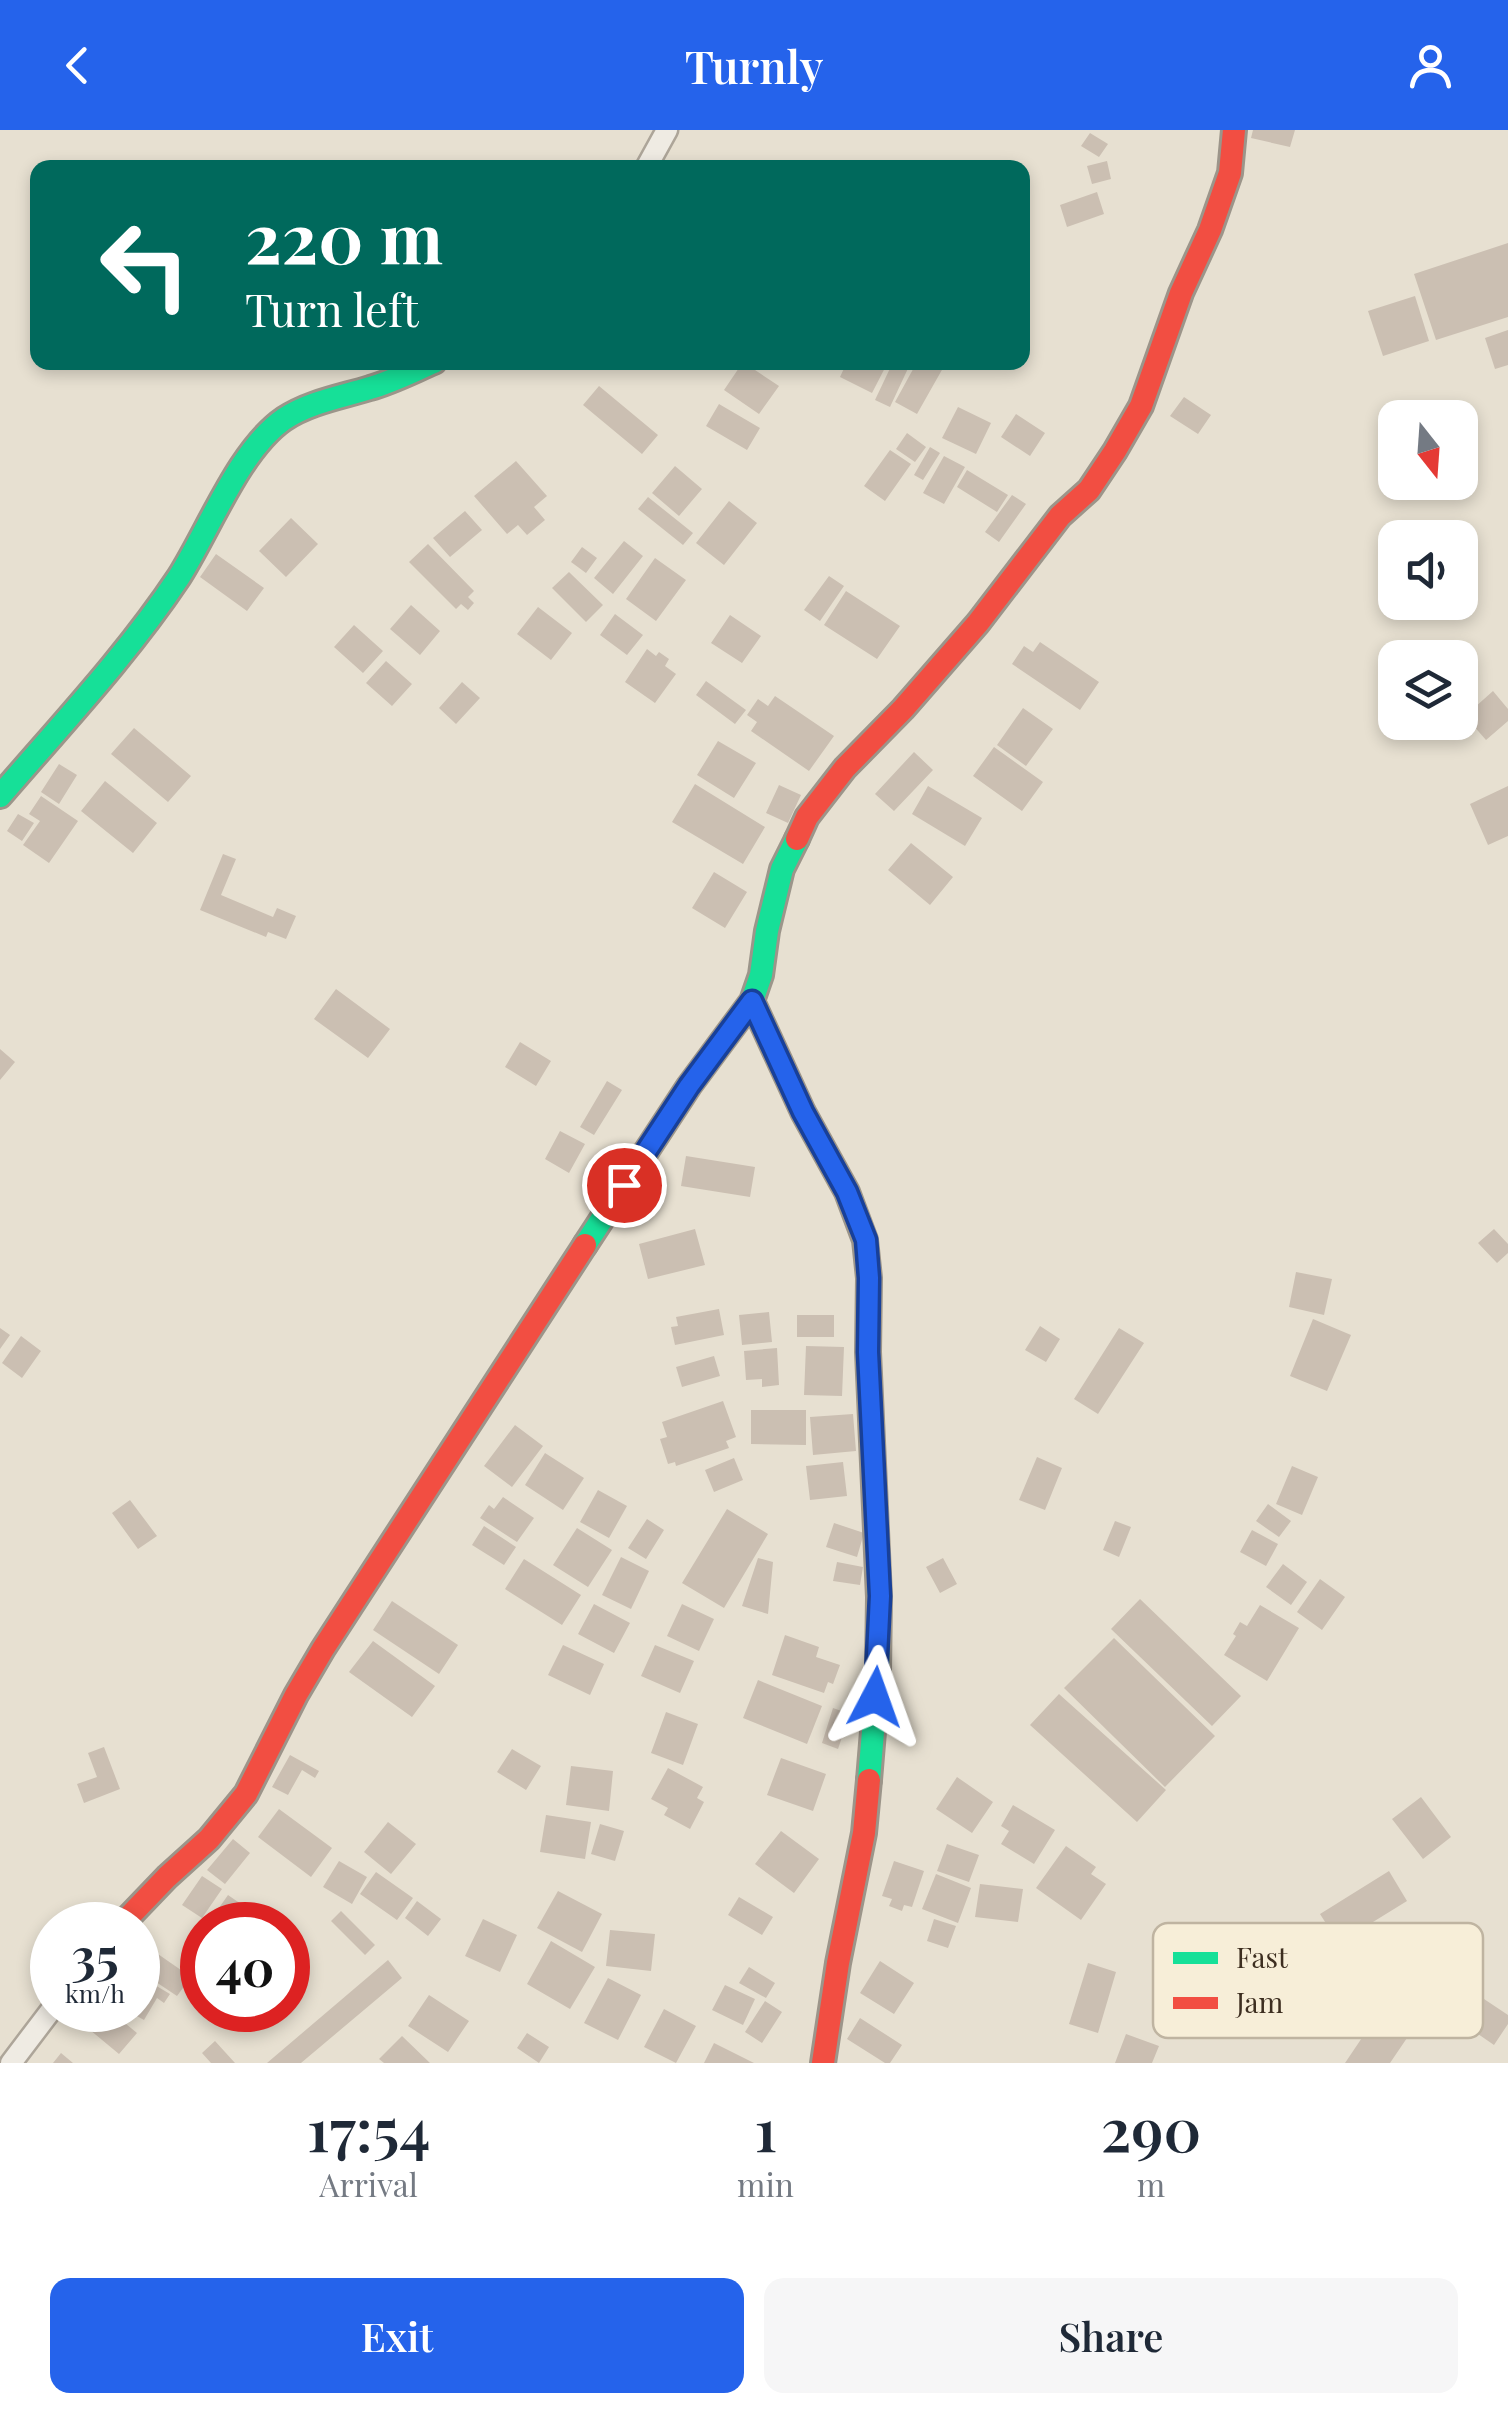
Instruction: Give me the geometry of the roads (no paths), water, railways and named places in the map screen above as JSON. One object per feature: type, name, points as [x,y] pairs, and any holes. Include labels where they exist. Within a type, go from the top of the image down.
[{"type":"street","points":[[650,160],[667,130]]},
{"type":"street","points":[[143,1902],[209,1839],[246,1794],[323,1649],[689,1086],[752,1001],[761,975],[782,869],[807,817],[845,768],[978,623],[1060,516],[1089,490],[1116,451],[1142,406],[1181,294],[1210,230],[1230,173],[1234,130]]},
{"type":"street","points":[[0,796],[154,612],[255,445],[284,419],[323,401],[375,387],[415,370]]},
{"type":"street","points":[[752,1001],[803,1112],[847,1192],[866,1240],[869,1278],[868,1352],[880,1596],[878,1671],[864,1833],[823,2063]]},
{"type":"street","points":[[11,2063],[35,2032]]}]
